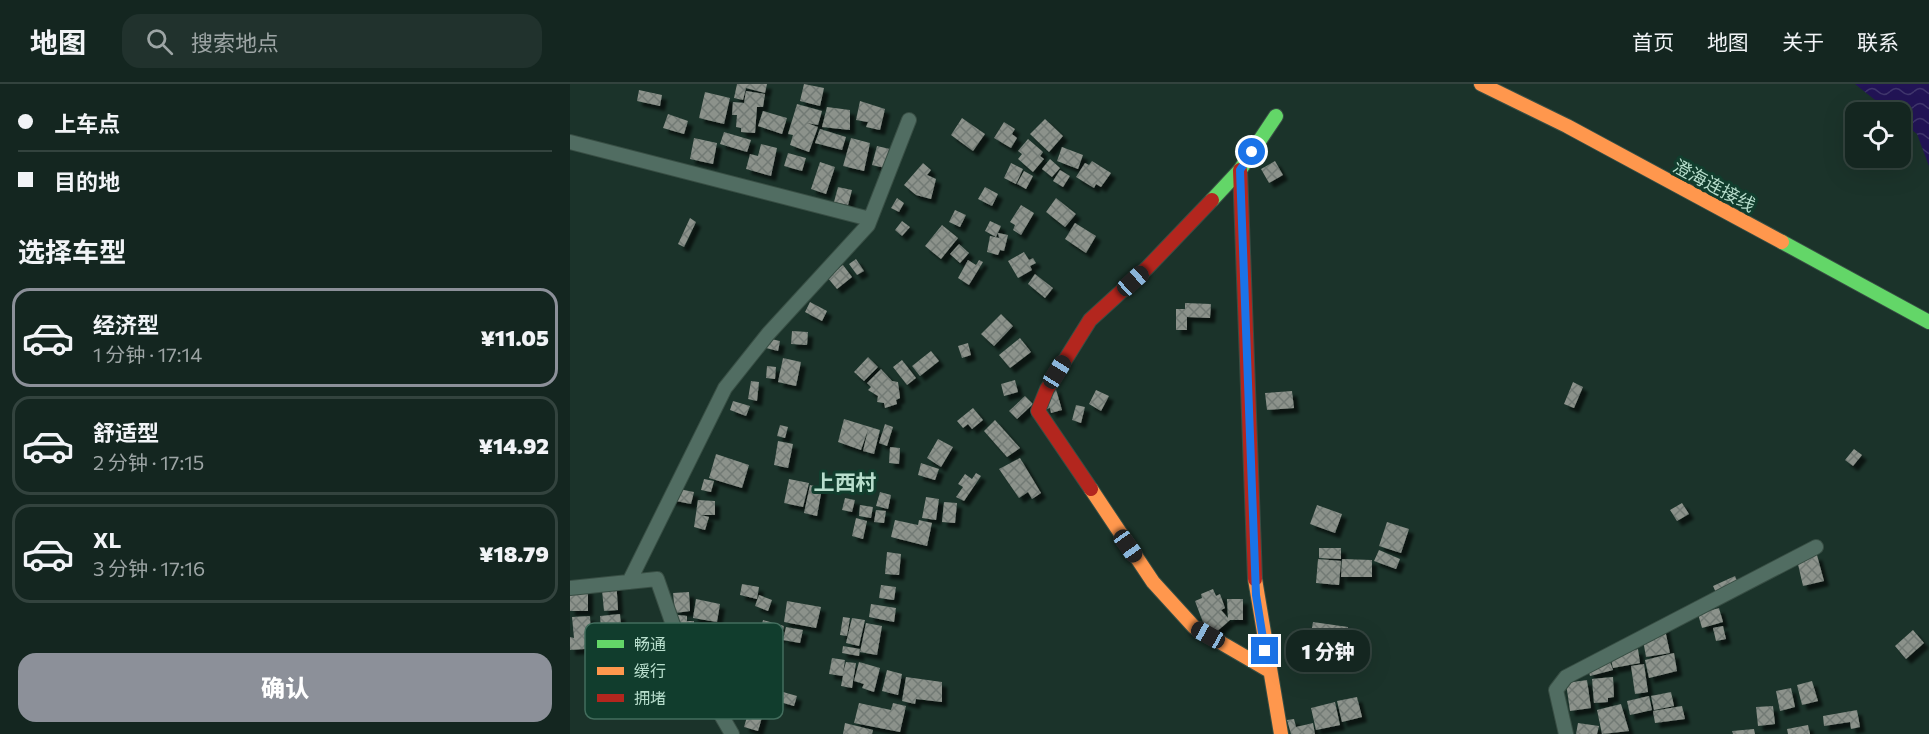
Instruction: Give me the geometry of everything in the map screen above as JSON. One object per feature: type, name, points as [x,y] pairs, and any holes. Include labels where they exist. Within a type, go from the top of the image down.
[{"type":"main road","name":"澄海连接线","points":[[1481,84],[1567,126],[1929,322]]},
{"type":"main road","points":[[1268,670],[1194,627],[1153,582],[1038,411],[1047,389],[1090,320],[1147,268],[1240,170],[1276,116]]},
{"type":"main road","points":[[1240,170],[1256,595],[1281,734]]},
{"type":"street","points":[[629,582],[725,388],[768,334],[867,225],[909,120]]},
{"type":"street","points":[[570,142],[870,219]]},
{"type":"street","points":[[1566,734],[1556,690],[1566,677],[1816,547]]},
{"type":"street","points":[[570,588],[657,579],[672,623]]},
{"type":"street","points":[[723,719],[732,734]]},
{"type":"water","points":[[1855,84],[1929,84],[1929,166],[1917,134],[1911,129],[1911,102],[1878,102]]},
{"type":"building","points":[[737,84],[767,84],[765,93],[746,88],[743,100],[734,98]]},
{"type":"building","points":[[804,84],[824,88],[820,106],[800,101]]},
{"type":"building","points":[[639,90],[662,95],[660,106],[637,101]]},
{"type":"building","points":[[746,91],[765,94],[763,107],[757,107],[755,133],[741,132],[741,128],[736,127],[737,115],[732,115],[733,102],[744,103]]},
{"type":"building","points":[[705,92],[730,98],[724,124],[699,118]]},
{"type":"building","points":[[860,101],[885,109],[880,130],[866,127],[868,122],[856,120]]},
{"type":"building","points":[[797,104],[822,111],[818,125],[807,123],[818,127],[809,152],[790,145],[793,135],[788,134]]},
{"type":"building","points":[[827,107],[850,110],[850,130],[822,127]]},
{"type":"building","points":[[763,111],[787,118],[782,134],[758,126]]},
{"type":"building","points":[[668,114],[688,121],[684,134],[663,128]]},
{"type":"building","points":[[962,118],[985,134],[973,151],[951,135]]},
{"type":"building","points":[[1045,119],[1063,136],[1049,152],[1030,134]]},
{"type":"building","points":[[1004,122],[1015,129],[1012,134],[1017,138],[1011,148],[994,138]]},
{"type":"building","points":[[820,129],[846,137],[842,150],[815,143]]},
{"type":"building","points":[[724,132],[751,140],[747,152],[720,144]]},
{"type":"building","points":[[694,138],[717,143],[713,164],[690,159]]},
{"type":"building","points":[[851,138],[870,143],[864,171],[843,166]]},
{"type":"building","points":[[1028,139],[1043,152],[1040,156],[1044,159],[1033,172],[1018,159],[1022,154],[1018,151]]},
{"type":"building","points":[[761,144],[777,148],[771,176],[746,169],[750,154],[758,156]]},
{"type":"building","points":[[877,146],[890,149],[885,168],[872,165]]},
{"type":"building","points":[[1062,147],[1083,155],[1078,169],[1057,161]]},
{"type":"building","points":[[788,153],[806,158],[802,171],[784,166]]},
{"type":"building","points":[[1050,159],[1060,168],[1052,177],[1042,169]]},
{"type":"building","points":[[1092,161],[1111,173],[1101,187],[1096,184],[1094,188],[1076,177],[1085,163],[1089,165]]},
{"type":"building","points":[[1275,161],[1283,175],[1269,183],[1261,169]]},
{"type":"building","points":[[820,162],[835,167],[826,194],[811,189]]},
{"type":"building","points":[[923,163],[931,170],[927,175],[936,179],[931,199],[916,195],[904,185]]},
{"type":"building","points":[[1011,163],[1023,169],[1016,184],[1004,178]]},
{"type":"building","points":[[1060,170],[1070,176],[1063,187],[1053,181]]},
{"type":"building","points":[[1024,171],[1033,176],[1026,189],[1017,184]]},
{"type":"building","points":[[838,187],[852,190],[848,205],[834,202]]},
{"type":"building","points":[[985,187],[998,194],[992,206],[978,199]]},
{"type":"building","points":[[897,198],[904,203],[899,212],[891,208]]},
{"type":"building","points":[[1056,198],[1076,214],[1065,227],[1046,212]]},
{"type":"building","points":[[1021,205],[1034,213],[1021,235],[1013,230],[1015,225],[1010,222]]},
{"type":"building","points":[[955,210],[966,215],[960,227],[949,222]]},
{"type":"building","points":[[690,218],[696,222],[684,247],[678,244]]},
{"type":"building","points":[[902,221],[910,227],[902,236],[895,230]]},
{"type":"building","points":[[990,221],[1001,226],[996,237],[985,231]]},
{"type":"building","points":[[1075,223],[1096,236],[1086,253],[1065,239]]},
{"type":"building","points":[[942,225],[958,238],[941,259],[925,246]]},
{"type":"building","points":[[998,233],[1008,235],[1004,251],[1000,250],[998,255],[987,252],[990,236],[999,238]]},
{"type":"building","points":[[959,244],[969,253],[960,263],[950,254]]},
{"type":"building","points":[[1024,252],[1029,260],[1033,258],[1036,263],[1030,266],[1032,270],[1018,278],[1008,261]]},
{"type":"building","points":[[856,259],[864,271],[857,275],[849,264]]},
{"type":"building","points":[[968,260],[976,265],[979,260],[983,262],[969,285],[958,278]]},
{"type":"building","points":[[843,265],[852,277],[837,289],[827,277]]},
{"type":"building","points":[[1035,274],[1053,288],[1045,298],[1028,284]]},
{"type":"building","points":[[810,302],[827,311],[822,321],[805,312]]},
{"type":"building","points":[[1185,303],[1211,304],[1210,318],[1187,317],[1187,330],[1176,330],[1176,309],[1185,309]]},
{"type":"building","points":[[1001,314],[1013,326],[994,346],[981,334]]},
{"type":"building","points":[[792,331],[808,332],[807,345],[791,344]]},
{"type":"building","points":[[767,338],[780,341],[778,351],[766,348]]},
{"type":"building","points":[[1020,338],[1031,352],[1010,368],[999,355]]},
{"type":"building","points":[[968,343],[971,355],[962,358],[958,346]]},
{"type":"building","points":[[931,351],[939,361],[920,376],[912,366]]},
{"type":"building","points":[[868,357],[878,367],[864,381],[854,372]]},
{"type":"building","points":[[783,358],[801,362],[796,386],[778,382]]},
{"type":"building","points":[[902,360],[916,378],[907,385],[893,367]]},
{"type":"building","points":[[767,366],[776,367],[775,379],[766,378]]},
{"type":"building","points":[[881,369],[892,381],[898,382],[900,398],[896,400],[897,404],[885,408],[884,403],[877,402],[878,396],[868,390],[871,387],[867,383]]},
{"type":"building","points":[[1015,380],[1018,392],[1004,396],[1001,384]]},
{"type":"building","points":[[751,381],[759,382],[757,401],[748,399]]},
{"type":"building","points":[[1573,382],[1583,387],[1574,408],[1564,404]]},
{"type":"building","points":[[1055,386],[1062,410],[1051,413],[1050,408],[1044,410]]},
{"type":"building","points":[[1096,390],[1109,396],[1101,411],[1089,404]]},
{"type":"building","points":[[1292,391],[1294,408],[1267,410],[1265,393]]},
{"type":"building","points":[[1025,396],[1033,404],[1017,419],[1009,411]]},
{"type":"building","points":[[733,401],[750,406],[746,416],[730,410]]},
{"type":"building","points":[[1076,405],[1085,407],[1081,423],[1072,420]]},
{"type":"building","points":[[973,408],[983,420],[972,429],[968,424],[963,428],[957,421]]},
{"type":"building","points":[[844,419],[880,430],[874,454],[863,451],[868,430],[861,450],[838,442]]},
{"type":"building","points":[[995,420],[1020,448],[1007,457],[984,431]]},
{"type":"building","points":[[885,424],[893,427],[887,446],[879,443]]},
{"type":"building","points":[[780,425],[788,427],[785,438],[777,436]]},
{"type":"building","points":[[938,439],[953,447],[941,467],[927,458]]},
{"type":"building","points":[[778,441],[793,444],[788,468],[774,465]]},
{"type":"building","points":[[890,447],[900,448],[899,464],[889,463]]},
{"type":"building","points":[[1854,449],[1862,455],[1853,466],[1845,460]]},
{"type":"building","points":[[716,454],[749,465],[742,488],[709,478]]},
{"type":"building","points":[[1020,458],[1041,493],[1032,499],[1028,492],[1019,498],[999,469]]},
{"type":"building","points":[[921,463],[939,469],[935,480],[918,475]]},
{"type":"building","points":[[976,473],[981,476],[964,501],[956,497],[963,487],[958,484],[965,474],[972,479]]},
{"type":"building","points":[[704,479],[714,481],[711,492],[701,490]]},
{"type":"building","points":[[789,479],[809,483],[803,507],[784,503]]},
{"type":"building","points":[[810,485],[822,488],[817,516],[804,513]]},
{"type":"building","points":[[669,487],[694,492],[691,504],[666,499]]},
{"type":"building","points":[[880,492],[891,495],[888,509],[876,506]]},
{"type":"building","points":[[926,497],[939,499],[936,520],[922,518]]},
{"type":"building","points":[[845,498],[855,500],[852,512],[842,510]]},
{"type":"building","points":[[698,500],[715,501],[715,515],[701,515],[709,517],[705,530],[694,527]]},
{"type":"building","points":[[944,502],[957,503],[955,523],[942,522]]},
{"type":"building","points":[[1682,503],[1689,514],[1677,521],[1670,510]]},
{"type":"building","points":[[860,505],[873,507],[871,518],[859,516]]},
{"type":"building","points":[[1317,505],[1342,514],[1335,533],[1310,524]]},
{"type":"building","points":[[876,510],[886,511],[884,523],[874,522]]},
{"type":"building","points":[[856,518],[867,521],[863,539],[852,536]]},
{"type":"building","points":[[895,520],[918,525],[919,520],[932,523],[927,546],[891,537]]},
{"type":"building","points":[[1387,522],[1409,529],[1401,553],[1379,546]]},
{"type":"building","points":[[1319,548],[1341,548],[1341,559],[1319,558]]},
{"type":"building","points":[[1379,550],[1400,559],[1396,569],[1374,561]]},
{"type":"building","points":[[887,552],[901,554],[899,575],[885,574]]},
{"type":"building","points":[[1817,555],[1824,581],[1803,586],[1797,560]]},
{"type":"building","points":[[1318,559],[1341,561],[1339,585],[1316,583]]},
{"type":"building","points":[[1342,559],[1372,560],[1372,577],[1341,577]]},
{"type":"building","points":[[1735,576],[1739,585],[1717,595],[1713,586]]},
{"type":"building","points":[[616,578],[618,610],[604,611],[601,580]]},
{"type":"building","points":[[742,584],[759,587],[757,599],[740,595]]},
{"type":"building","points":[[881,585],[896,587],[894,600],[879,598]]},
{"type":"building","points":[[570,589],[588,589],[588,611],[570,611]]},
{"type":"building","points":[[1213,589],[1216,596],[1220,594],[1225,608],[1221,610],[1228,618],[1227,599],[1243,599],[1243,620],[1230,620],[1214,634],[1204,625],[1195,601],[1202,598],[1201,594]]},
{"type":"building","points":[[689,592],[690,611],[675,613],[673,593]]},
{"type":"building","points":[[759,595],[772,600],[768,611],[755,606]]},
{"type":"building","points":[[696,599],[720,604],[717,622],[693,618]]},
{"type":"building","points":[[787,601],[821,607],[816,628],[784,622]]},
{"type":"building","points":[[871,604],[896,608],[894,622],[869,617]]},
{"type":"building","points":[[1719,608],[1723,622],[1702,628],[1698,614]]},
{"type":"building","points":[[620,614],[621,623],[601,623],[600,616]]},
{"type":"building","points":[[678,615],[687,616],[687,621],[694,621],[694,623],[677,623]]},
{"type":"building","points":[[590,616],[590,623],[585,623],[585,649],[570,650],[570,637],[574,638],[572,617]]},
{"type":"building","points":[[843,617],[850,618],[847,636],[840,635]]},
{"type":"building","points":[[852,618],[865,620],[859,646],[846,643]]},
{"type":"building","points":[[1313,622],[1348,627],[1347,638],[1311,633]]},
{"type":"building","points":[[866,623],[882,626],[877,655],[860,652]]},
{"type":"building","points":[[1664,625],[1670,653],[1646,657],[1643,640]]},
{"type":"building","points":[[1723,626],[1726,639],[1716,641],[1713,628]]},
{"type":"building","points":[[786,627],[803,630],[800,643],[783,640]]},
{"type":"building","points":[[1913,630],[1924,643],[1906,659],[1895,646]]},
{"type":"building","points":[[843,646],[860,649],[859,656],[842,653]]},
{"type":"building","points":[[1638,649],[1640,663],[1613,668],[1610,655]]},
{"type":"building","points":[[1674,653],[1677,671],[1649,678],[1645,660]]},
{"type":"building","points":[[832,658],[845,660],[843,673],[846,662],[856,663],[852,688],[841,686],[843,676],[829,674]]},
{"type":"building","points":[[1609,659],[1613,670],[1590,676],[1587,665]]},
{"type":"building","points":[[859,662],[880,668],[874,692],[862,688],[864,684],[854,681]]},
{"type":"building","points":[[1644,664],[1648,692],[1635,694],[1631,666]]},
{"type":"building","points":[[887,670],[902,674],[898,695],[882,691]]},
{"type":"building","points":[[906,677],[942,682],[942,702],[916,699],[915,704],[902,701]]},
{"type":"building","points":[[1613,677],[1614,697],[1608,698],[1608,702],[1594,703],[1592,679]]},
{"type":"building","points":[[1587,680],[1591,708],[1570,711],[1566,683]]},
{"type":"building","points":[[1812,681],[1818,701],[1802,705],[1797,685]]},
{"type":"building","points":[[1791,688],[1795,707],[1780,711],[1776,691]]},
{"type":"building","points":[[783,692],[797,696],[794,706],[783,703]]},
{"type":"building","points":[[1671,692],[1674,706],[1654,710],[1651,696]]},
{"type":"building","points":[[1649,696],[1652,710],[1630,715],[1627,701]]},
{"type":"building","points":[[1357,697],[1362,717],[1342,722],[1337,701]]},
{"type":"building","points":[[1335,702],[1340,725],[1316,730],[1311,708]]},
{"type":"building","points":[[859,703],[891,710],[893,703],[906,706],[900,732],[854,723]]},
{"type":"building","points":[[1621,704],[1629,731],[1602,734],[1597,710]]},
{"type":"building","points":[[1682,706],[1685,719],[1655,723],[1653,711]]},
{"type":"building","points":[[1773,706],[1775,724],[1758,726],[1756,707]]},
{"type":"building","points":[[1857,710],[1860,727],[1851,729],[1850,722],[1824,726],[1823,716]]},
{"type":"building","points":[[746,719],[762,719],[758,731],[744,727]]},
{"type":"building","points":[[1294,719],[1296,727],[1313,723],[1315,734],[1291,734],[1287,720]]},
{"type":"building","points":[[845,723],[873,730],[872,734],[843,734]]},
{"type":"building","points":[[1578,723],[1599,726],[1597,734],[1576,734]]},
{"type":"building","points":[[1808,725],[1810,734],[1788,734],[1787,729]]},
{"type":"building","points":[[1754,729],[1755,734],[1733,734],[1732,731]]},
{"type":"traffic: fast","points":[[1212,200],[1240,170],[1276,116]]},
{"type":"traffic: fast","points":[[1782,242],[1929,322]]},
{"type":"traffic: slow","points":[[1481,84],[1567,126],[1782,242]]},
{"type":"traffic: slow","points":[[1091,489],[1153,582],[1194,627],[1268,670]]},
{"type":"traffic: slow","points":[[1255,579],[1281,734]]},
{"type":"traffic: jam","points":[[1240,170],[1255,579]]},
{"type":"traffic: jam","points":[[1091,489],[1038,411],[1047,389],[1090,320],[1147,268],[1212,200]]},
{"type":"district","name":"上西村","points":[[845,483]]},
{"type":"route","points":[[1252,152],[1240,170],[1256,595],[1265,651]]}]
